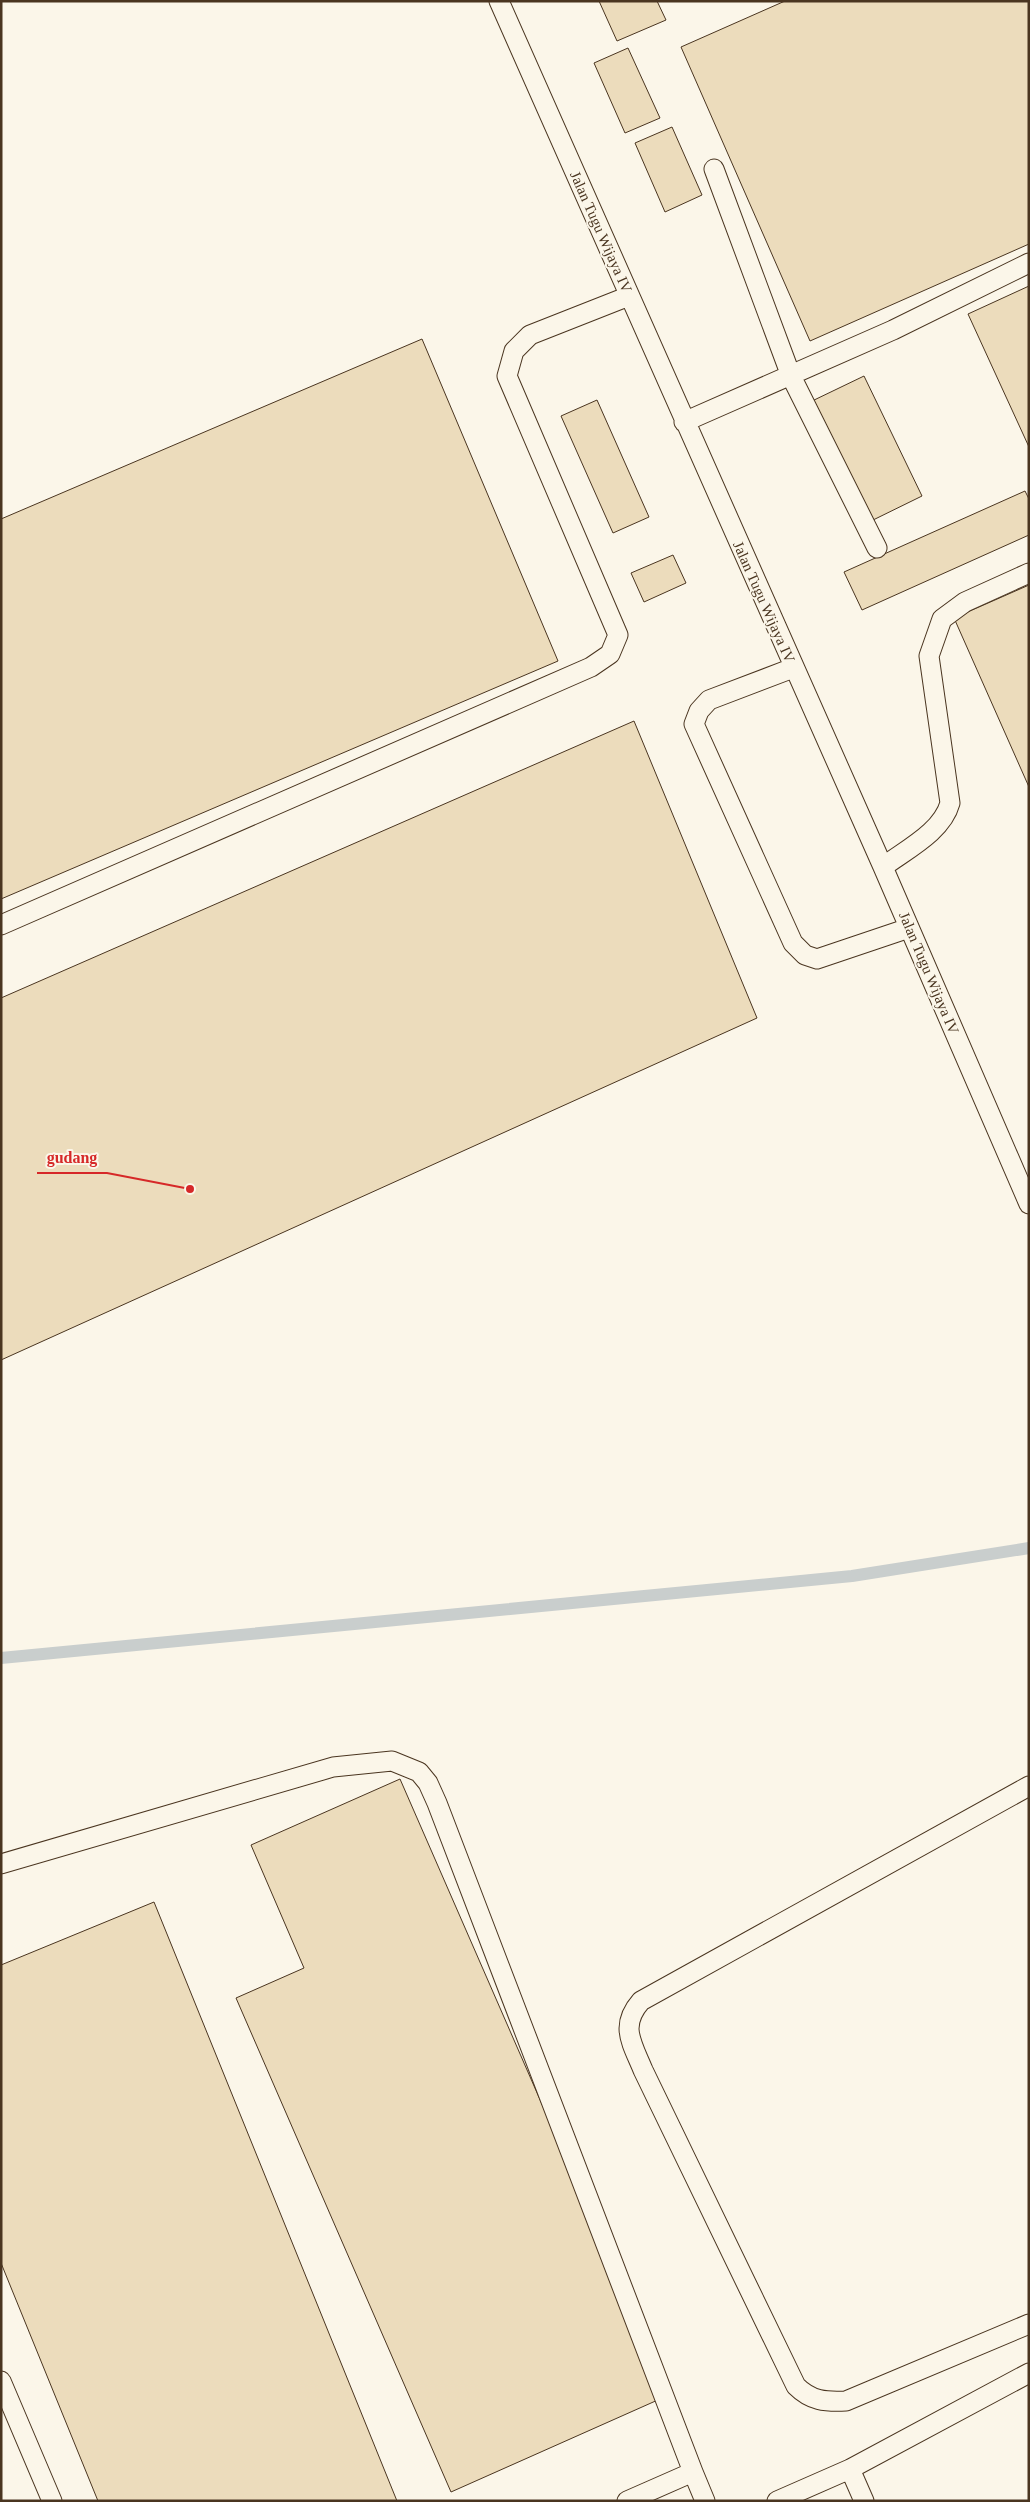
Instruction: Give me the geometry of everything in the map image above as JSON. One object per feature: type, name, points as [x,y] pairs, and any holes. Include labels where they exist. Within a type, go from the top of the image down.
[{"type":"lane","name":"Jalan Tugu Wijaya IV","points":[[499,1],[793,668],[883,867],[1029,1204]]},
{"type":"lane","points":[[714,169],[791,376],[877,548]]},
{"type":"lane","points":[[684,422],[894,330],[1029,262]]},
{"type":"lane","points":[[1,925],[591,667],[610,654],[618,635],[507,376],[514,351],[530,335],[629,296]]},
{"type":"lane","points":[[883,867],[937,827],[946,816],[950,803],[929,656],[942,620],[965,602],[1029,573]]},
{"type":"lane","points":[[793,668],[709,700],[699,711],[694,724],[793,943],[805,955],[817,959],[909,928]]},
{"type":"lane","points":[[1,1864],[333,1767],[392,1761],[419,1772],[428,1783],[437,1803],[705,2501]]},
{"type":"lane","points":[[1029,1786],[641,2001],[631,2012],[628,2034],[643,2070],[796,2386],[804,2395],[823,2402],[846,2401],[1029,2324]]},
{"type":"lane","points":[[777,2501],[850,2468],[1029,2373]]},
{"type":"lane","points":[[1,2381],[52,2501]]},
{"type":"lane","points":[[850,2468],[864,2501]]},
{"type":"lane","points":[[627,2501],[693,2472]]},
{"type":"building","points":[[599,1],[657,1],[666,20],[617,41]]},
{"type":"building","points":[[785,1],[1029,1],[1029,244],[810,341],[681,47]]},
{"type":"building","points":[[628,48],[660,118],[625,133],[594,63]]},
{"type":"building","points":[[672,127],[702,195],[665,212],[635,143]]},
{"type":"building","points":[[1029,286],[1029,447],[968,314]]},
{"type":"building","points":[[422,339],[558,661],[1,899],[1,519]]},
{"type":"building","points":[[864,376],[922,496],[869,522],[810,402]]},
{"type":"building","points":[[597,400],[649,517],[613,533],[561,416]]},
{"type":"building","points":[[1025,491],[1029,499],[1029,535],[862,610],[844,572]]},
{"type":"building","points":[[673,555],[686,583],[644,602],[631,573]]},
{"type":"building","points":[[1029,585],[1029,787],[954,618]]},
{"type":"building","points":[[634,721],[757,1018],[1,1360],[1,998]]},
{"type":"building","points":[[400,1779],[669,2395],[451,2492],[236,1998],[304,1968],[251,1845]]},
{"type":"building","points":[[154,1902],[397,2501],[98,2501],[1,2263],[1,1965]]},
{"type":"waterway","points":[[1,1658],[852,1576],[1029,1548]]},
{"type":"place","name":"gudang","points":[[190,1189]]}]
